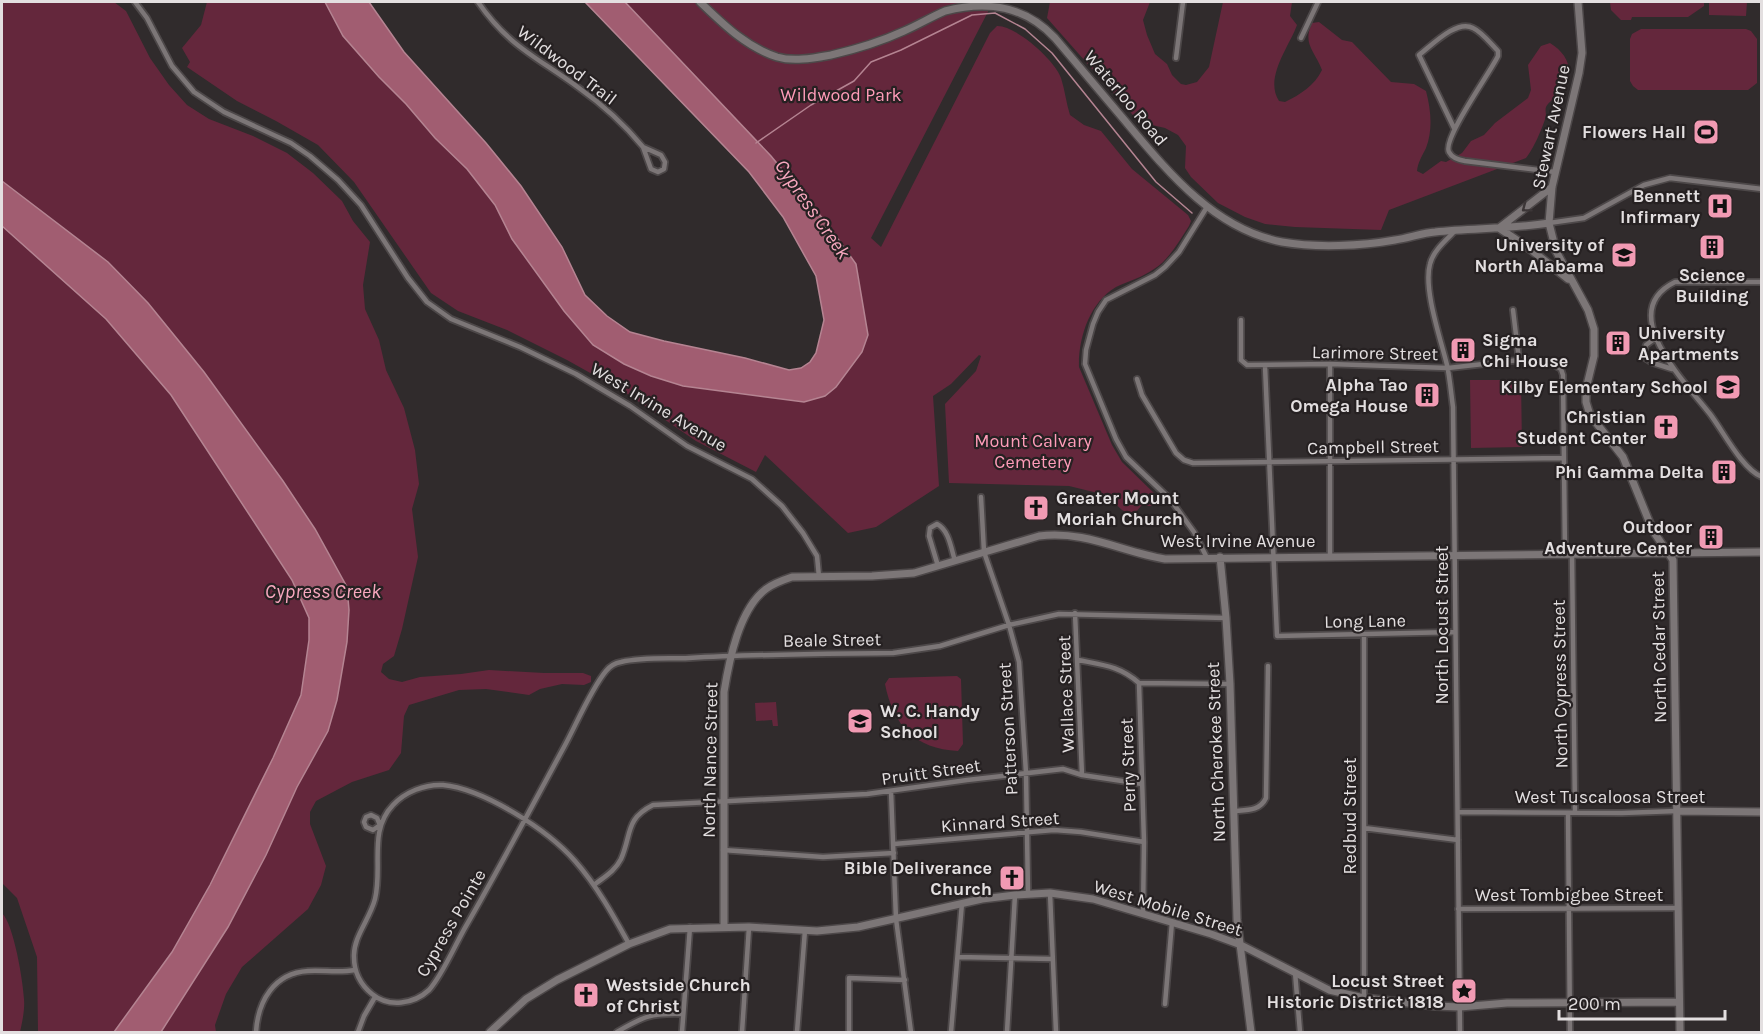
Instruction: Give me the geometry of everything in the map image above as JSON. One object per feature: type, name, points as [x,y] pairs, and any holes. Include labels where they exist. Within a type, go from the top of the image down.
[{"type":"street","name":"West Irvine Avenue","points":[[135,2],[147,18],[172,66],[194,92],[224,112],[291,143],[338,180],[361,205],[408,278],[427,302],[452,319],[520,347],[576,374],[630,406],[687,446],[752,479],[782,506],[803,533],[817,556],[819,577],[903,574],[1039,536],[1063,534],[1165,559],[1330,555],[1761,552]]},
{"type":"street","name":"Wildwood Trail","points":[[478,2],[493,23],[512,42],[608,110],[643,147]]},
{"type":"street","name":"Waterloo Road","points":[[700,2],[737,37],[778,57],[794,59],[815,58],[861,48],[905,31],[947,10],[966,4],[986,2],[1006,4],[1041,23],[1179,183],[1207,207],[1243,228],[1281,242],[1347,245],[1395,241],[1432,232],[1549,223]]},
{"type":"street","points":[[1176,58],[1183,2]]},
{"type":"street","points":[[1301,38],[1318,2]]},
{"type":"street","name":"Stewart Avenue","points":[[1549,223],[1552,187],[1582,53],[1578,2]]},
{"type":"street","points":[[1454,128],[1419,55],[1455,28],[1467,26],[1481,34],[1498,51],[1498,56],[1454,128],[1448,145],[1449,153],[1455,159],[1555,172]]},
{"type":"street","points":[[643,147],[661,155],[665,162],[663,168],[658,172],[651,169],[643,147]]},
{"type":"street","points":[[1549,223],[1584,218],[1644,185],[1670,178],[1761,189]]},
{"type":"street","points":[[1552,187],[1499,228],[1572,282]]},
{"type":"street","points":[[1207,207],[1179,252],[1165,267],[1155,275],[1118,293],[1102,306],[1089,337],[1085,364],[1116,440],[1126,457],[1170,499],[1194,532],[1207,558]]},
{"type":"street","name":"North Cedar Street","points":[[1549,223],[1556,250],[1588,310],[1594,329],[1594,356],[1586,389],[1586,402],[1590,415],[1623,457],[1653,531],[1673,560],[1680,1032]]},
{"type":"street","name":"North Locust Street","points":[[1457,230],[1437,250],[1430,263],[1428,276],[1448,368],[1453,407],[1460,1032]]},
{"type":"street","points":[[1761,282],[1675,282],[1663,288],[1654,299],[1651,312],[1652,325],[1673,369],[1709,413],[1744,462],[1761,477]]},
{"type":"street","points":[[1513,310],[1518,360]]},
{"type":"street","name":"Larimore Street","points":[[1240,320],[1241,360],[1247,365],[1330,364],[1448,368],[1518,360]]},
{"type":"street","points":[[1657,337],[1646,345],[1645,358],[1673,369]]},
{"type":"street","name":"North Cypress Street","points":[[1518,360],[1549,362],[1561,369],[1563,375],[1563,458],[1569,554],[1575,813]]},
{"type":"street","points":[[1330,364],[1330,555]]},
{"type":"street","points":[[1264,366],[1273,556]]},
{"type":"street","name":"Campbell Street","points":[[1137,379],[1142,395],[1176,453],[1184,460],[1193,463],[1563,458]]},
{"type":"street","name":"Patterson Street","points":[[981,497],[984,552],[1019,662],[1026,773],[1028,893]]},
{"type":"street","points":[[938,566],[929,536],[930,528],[937,524],[943,527],[946,533],[955,561]]},
{"type":"street","name":"Long Lane","points":[[1273,556],[1277,636],[1455,632]]},
{"type":"street","name":"North Cherokee Street","points":[[1220,557],[1230,684],[1237,920],[1251,1032]]},
{"type":"street","name":"North Nance Street","points":[[724,926],[724,692],[730,656],[753,604],[767,588],[792,578],[819,577]]},
{"type":"street","name":"Beale Street","points":[[524,819],[599,683],[612,665],[629,661],[730,656],[893,653],[940,646],[1045,616],[1076,613],[1226,618]]},
{"type":"street","name":"Wallace Street","points":[[1076,613],[1082,775]]},
{"type":"street","name":"Redbud Street","points":[[1364,634],[1364,998]]},
{"type":"street","points":[[1078,660],[1126,672],[1139,683],[1230,684]]},
{"type":"street","points":[[1234,810],[1256,809],[1266,798],[1268,666]]},
{"type":"street","name":"Perry Street","points":[[1139,683],[1144,842],[1143,913]]},
{"type":"street","name":"Pruitt Street","points":[[594,885],[613,871],[620,860],[632,822],[641,811],[653,805],[723,803],[891,791],[1063,770],[1082,775],[1142,783]]},
{"type":"street","points":[[358,1032],[375,997],[359,979],[355,970],[354,950],[370,913],[377,887],[380,825],[402,796],[427,786],[442,785],[462,789],[524,819],[542,831],[572,857],[594,885],[628,944]]},
{"type":"street","points":[[891,791],[896,919],[910,1032]]},
{"type":"street","name":"West Tuscaloosa Street","points":[[1458,812],[1761,812]]},
{"type":"street","points":[[1568,813],[1570,1032]]},
{"type":"street","name":"Cypress Pointe","points":[[375,997],[384,1001],[401,1003],[422,995],[432,986],[524,819]]},
{"type":"street","points":[[1364,828],[1458,840]]},
{"type":"street","name":"Kinnard Street","points":[[894,844],[1068,830],[1144,842]]},
{"type":"street","points":[[723,850],[823,857],[894,853]]},
{"type":"street","name":"West Mobile Street","points":[[493,1032],[526,999],[557,980],[628,944],[670,929],[724,926],[817,931],[858,927],[962,903],[1028,893],[1050,893],[1093,899],[1172,922],[1240,945],[1329,990],[1364,998],[1460,1007],[1508,1004],[1679,1002]]},
{"type":"street","points":[[1050,893],[1056,1032]]},
{"type":"street","points":[[1007,1032],[1015,895]]},
{"type":"street","points":[[951,1032],[962,903]]},
{"type":"street","name":"West Tombigbee Street","points":[[1458,909],[1679,908]]},
{"type":"street","points":[[1165,1004],[1172,922]]},
{"type":"street","points":[[682,1032],[690,927]]},
{"type":"street","points":[[742,1032],[749,927]]},
{"type":"street","points":[[797,1032],[805,930]]},
{"type":"street","points":[[957,957],[1052,959]]},
{"type":"street","points":[[256,1032],[261,1004],[271,988],[285,977],[306,971],[355,970]]},
{"type":"street","points":[[1295,972],[1300,1032]]},
{"type":"street","points":[[849,1032],[849,978],[905,980]]},
{"type":"street","points":[[617,1032],[646,1015],[683,1014]]},
{"type":"green space","points":[[2,2],[114,2],[126,11],[150,58],[187,105],[209,119],[253,136],[287,153],[313,173],[342,201],[353,221],[370,242],[363,285],[365,309],[379,340],[386,370],[404,408],[415,450],[419,484],[412,509],[418,557],[394,656],[383,664],[381,672],[389,679],[402,682],[420,677],[489,670],[583,673],[591,676],[591,682],[584,685],[562,684],[540,689],[529,695],[486,689],[459,690],[409,705],[404,716],[401,753],[389,770],[352,782],[316,801],[310,812],[310,824],[326,866],[321,885],[308,909],[242,967],[226,994],[215,1025],[216,1032],[161,1032],[228,927],[266,855],[297,787],[328,731],[337,700],[347,642],[347,587],[315,529],[283,481],[148,303],[108,262],[2,181]]},
{"type":"green space","name":"Wildwood Park","points":[[207,2],[325,2],[343,36],[435,138],[467,169],[495,205],[512,239],[564,311],[593,345],[624,364],[651,376],[683,386],[804,402],[836,387],[868,335],[856,264],[828,225],[771,156],[625,2],[993,2],[871,238],[881,247],[990,33],[997,26],[1005,27],[1024,37],[1043,53],[1057,71],[1061,78],[1070,115],[1084,125],[1101,131],[1132,169],[1188,215],[1191,221],[1164,261],[1145,274],[1116,287],[1099,302],[1087,322],[1079,356],[1079,367],[1112,445],[1122,462],[1158,497],[1158,502],[1153,506],[1141,506],[1136,512],[1130,514],[1122,510],[1106,495],[1069,486],[949,483],[945,404],[976,371],[981,356],[979,355],[951,384],[933,396],[939,486],[876,527],[848,533],[765,455],[756,472],[696,441],[626,393],[567,360],[507,330],[458,311],[431,293],[354,182],[318,145],[237,101],[187,67],[190,62],[182,48],[201,25]]},
{"type":"green space","points":[[1050,2],[1150,2],[1143,20],[1155,54],[1167,64],[1172,75],[1181,84],[1186,85],[1197,82],[1209,67],[1223,2],[1292,2],[1290,16],[1297,25],[1276,73],[1274,83],[1279,101],[1285,102],[1302,93],[1315,81],[1322,70],[1308,37],[1312,23],[1319,22],[1342,40],[1352,42],[1391,82],[1414,84],[1426,91],[1430,113],[1430,134],[1417,171],[1423,174],[1441,161],[1446,162],[1462,153],[1471,141],[1484,135],[1495,123],[1528,98],[1531,90],[1528,65],[1541,46],[1550,43],[1557,48],[1566,60],[1569,73],[1558,95],[1548,103],[1543,126],[1526,158],[1389,210],[1381,230],[1265,224],[1218,203],[1191,177],[1185,168],[1186,146],[1178,135],[1165,128],[1139,122],[1047,18]]},
{"type":"green space","points":[[1610,2],[1704,2],[1704,6],[1688,17],[1632,17],[1631,20],[1621,20],[1611,10]]},
{"type":"green space","points":[[1709,2],[1747,2],[1746,16],[1709,15]]},
{"type":"green space","points":[[1641,29],[1746,29],[1751,31],[1757,39],[1757,83],[1748,90],[1638,90],[1630,81],[1630,39],[1632,34]]},
{"type":"green space","points":[[2,226],[107,319],[171,395],[292,580],[309,618],[309,640],[301,695],[273,758],[210,885],[172,952],[114,1032],[38,1032],[37,957],[17,898],[2,883]]},
{"type":"green space","points":[[1470,380],[1521,380],[1522,447],[1471,448]]},
{"type":"green space","points":[[957,676],[961,679],[963,744],[958,751],[930,745],[918,740],[908,732],[894,711],[885,684],[889,678]]},
{"type":"green space","points":[[776,702],[778,726],[773,726],[772,720],[756,721],[755,703]]},
{"type":"green space","points":[[2,913],[14,941],[22,980],[24,1008],[20,1032],[2,1032]]},
{"type":"water","name":"Cypress Creek","points":[[325,2],[369,2],[404,52],[486,143],[521,186],[562,247],[585,295],[607,316],[630,332],[789,370],[801,368],[810,362],[816,353],[824,320],[816,276],[783,217],[749,172],[585,2],[625,2],[771,156],[828,225],[856,264],[868,335],[862,352],[836,387],[825,396],[804,402],[683,386],[651,376],[624,364],[593,345],[564,311],[512,239],[495,205],[467,169],[435,138],[343,36]]},
{"type":"water","name":"Cypress Creek","points":[[2,181],[108,262],[148,303],[204,372],[283,481],[315,529],[347,587],[349,610],[347,642],[337,700],[328,731],[297,787],[266,855],[228,927],[161,1032],[114,1032],[172,952],[210,885],[273,758],[301,695],[309,640],[309,618],[292,580],[171,395],[106,319],[2,226]]},
{"type":"waterway","points":[[756,143],[811,105],[854,81],[871,62],[972,15],[995,13],[1025,29],[1052,53],[1156,182],[1192,213]]},
{"type":"place","name":"Flowers Hall","points":[[1706,132]]},
{"type":"place","name":"Bennett Infirmary","points":[[1720,206]]},
{"type":"place","name":"Science Building","points":[[1712,247]]},
{"type":"place","name":"University of North Alabama","points":[[1624,255]]},
{"type":"place","name":"University Apartments","points":[[1618,343]]},
{"type":"place","name":"Sigma Chi House","points":[[1463,350]]},
{"type":"place","name":"Kilby Elementary School","points":[[1728,387]]},
{"type":"place","name":"Alpha Tao Omega House","points":[[1427,395]]},
{"type":"place","name":"Christian Student Center","points":[[1666,427]]},
{"type":"place","name":"Phi Gamma Delta","points":[[1724,472]]},
{"type":"place","name":"Greater Mount Moriah Church","points":[[1036,508]]},
{"type":"place","name":"Outdoor Adventure Center","points":[[1711,537]]},
{"type":"place","name":"W. C. Handy School","points":[[860,721]]},
{"type":"place","name":"Bible Deliverance Church","points":[[1012,878]]},
{"type":"place","name":"Locust Street Historic District 1818","points":[[1464,991]]},
{"type":"place","name":"Westside Church of Christ","points":[[586,995]]},
{"type":"park label","name":"Mount Calvary Cemetery","points":[[1033,451]]}]
